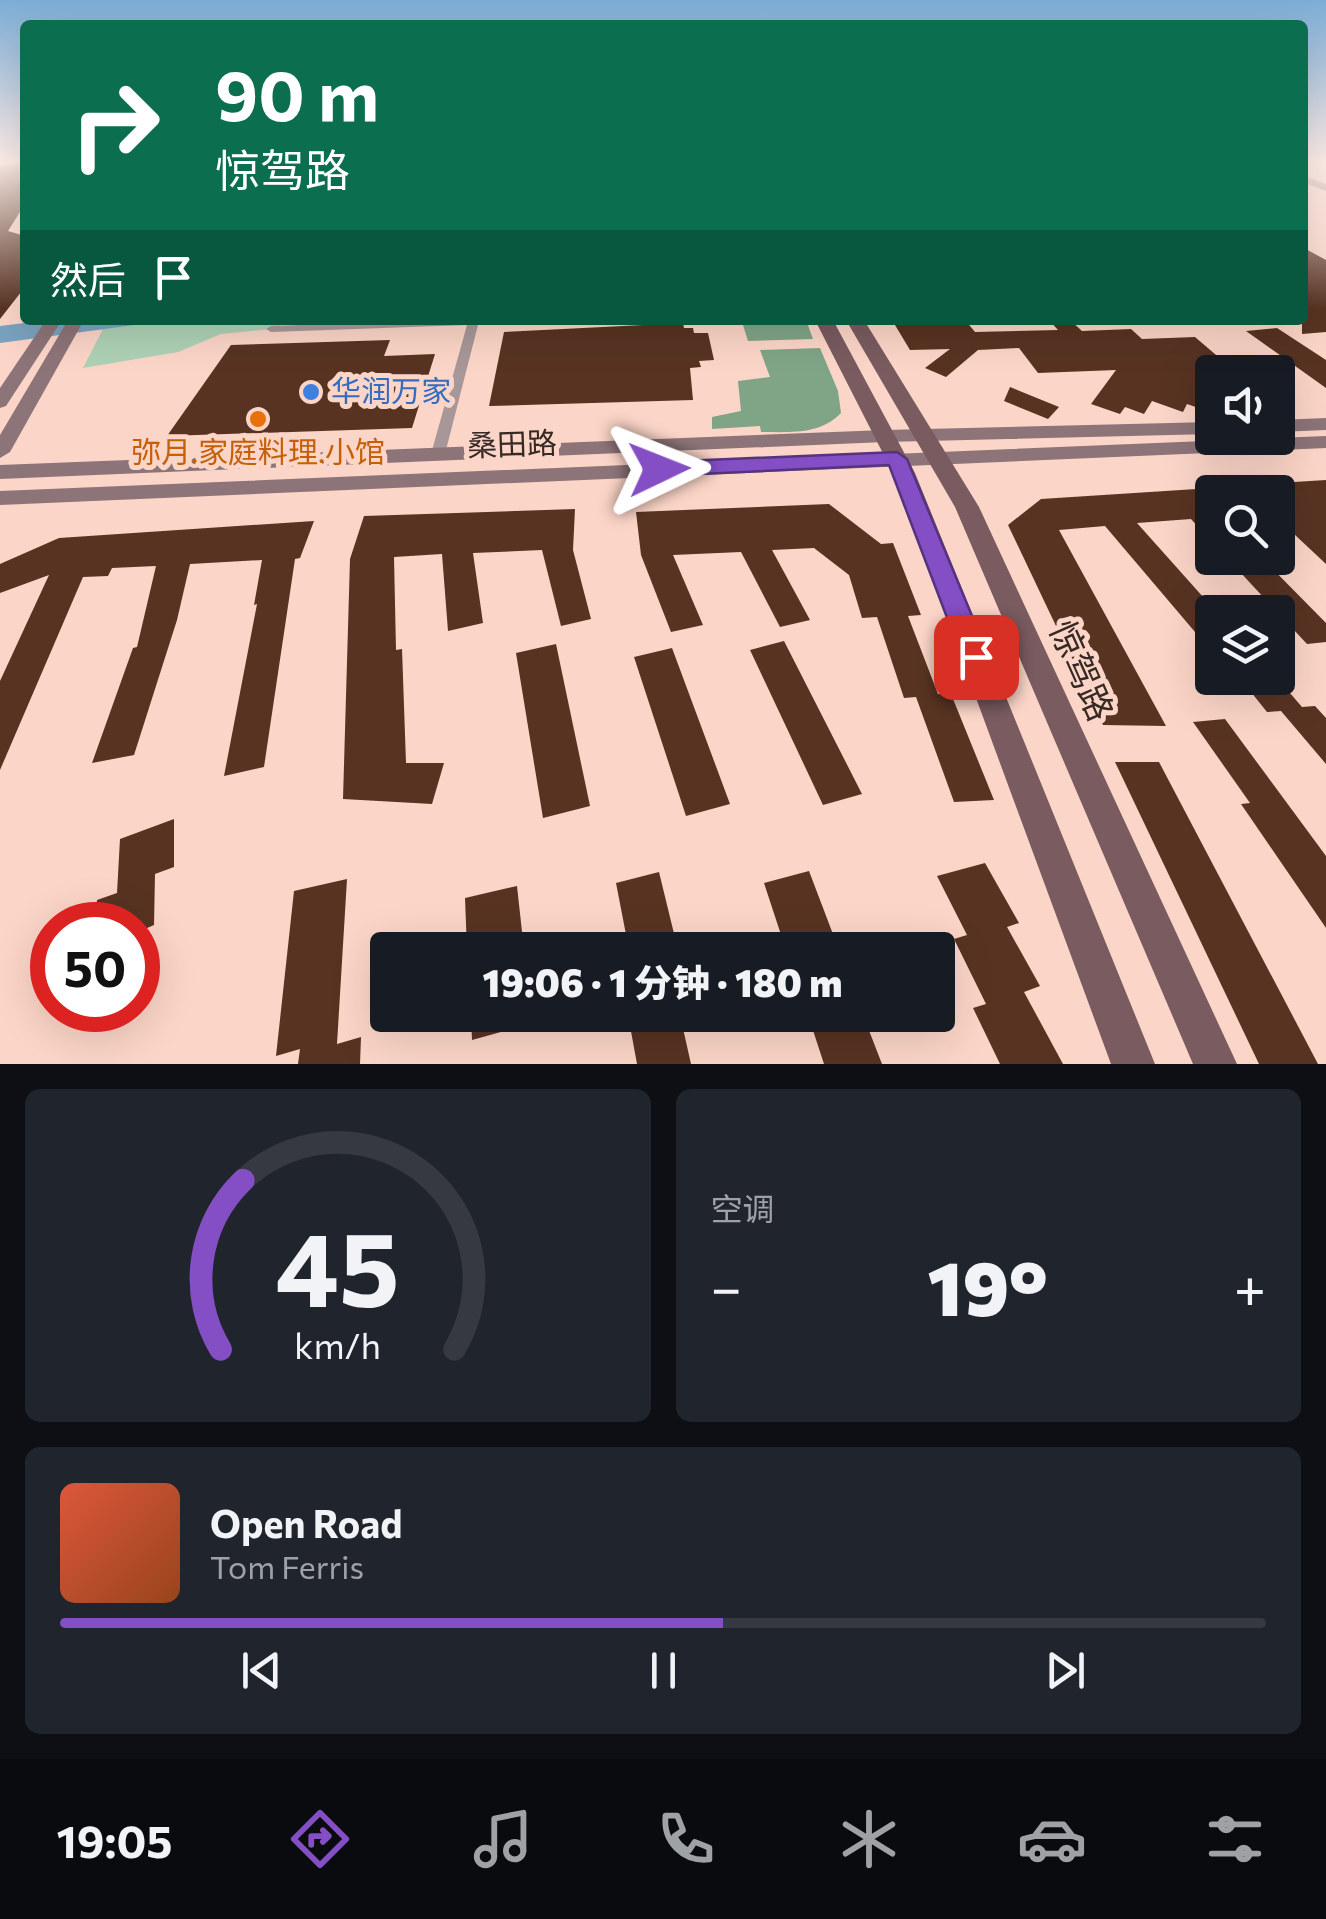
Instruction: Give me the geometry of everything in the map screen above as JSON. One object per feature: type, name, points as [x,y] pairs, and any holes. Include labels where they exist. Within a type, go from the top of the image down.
[{"type":"main road","points":[[0,402],[51,325]]},
{"type":"main road","points":[[0,452],[73,325]]},
{"type":"main road","points":[[827,325],[891,448],[1133,1064]]},
{"type":"main road","name":"惊驾路","points":[[858,325],[967,507],[1215,1064]]},
{"type":"main road","points":[[1295,425],[1326,424]]},
{"type":"main road","name":"桑田路","points":[[932,447],[1195,429]]},
{"type":"main road","name":"桑田路","points":[[0,472],[438,454],[1326,442]]},
{"type":"main road","name":"桑田路","points":[[0,498],[891,448]]},
{"type":"street","points":[[271,329],[372,325]]},
{"type":"street","points":[[438,454],[472,325]]},
{"type":"green space","points":[[134,325],[282,325],[221,334],[178,352],[83,368],[103,329]]},
{"type":"green space","points":[[743,325],[808,325],[813,339],[748,341]]},
{"type":"green space","points":[[820,348],[838,391],[841,413],[833,420],[814,429],[794,432],[761,432],[760,426],[712,429],[712,417],[741,411],[738,381],[770,377],[760,350]]},
{"type":"water","points":[[20,324],[135,325],[0,343],[0,326]]},
{"type":"building","points":[[0,210],[20,210],[8,231],[20,235],[20,293],[0,319]]},
{"type":"building","points":[[1308,250],[1326,260],[1326,332],[1302,334],[1302,325],[1308,325]]},
{"type":"building","points":[[683,325],[693,328],[694,333],[708,333],[714,360],[699,361],[701,367],[690,368],[693,400],[489,406],[504,332]]},
{"type":"building","points":[[895,325],[969,325],[975,332],[1058,330],[1054,325],[1075,325],[1082,331],[1131,329],[1142,339],[1195,337],[1216,355],[1195,355],[1195,407],[1187,404],[1183,412],[1152,401],[1144,414],[1125,407],[1120,414],[1091,404],[1116,370],[1038,373],[1019,348],[978,350],[946,377],[925,368],[950,349],[910,350]]},
{"type":"building","points":[[1277,328],[1326,360],[1326,388],[1295,366],[1295,355],[1280,355],[1246,331]]},
{"type":"building","name":"华润万家","points":[[390,340],[384,356],[435,354],[412,428],[167,436],[231,345]]},
{"type":"building","points":[[1010,387],[1059,407],[1048,419],[1004,401]]},
{"type":"building","points":[[1326,480],[1326,564],[1295,535],[1295,482]]},
{"type":"building","points":[[1195,489],[1195,523],[1191,519],[1137,523],[1201,595],[1195,595],[1195,632],[1105,526],[1059,530],[1166,726],[1103,725],[1008,525],[1041,499]]},
{"type":"building","points":[[829,504],[881,544],[893,543],[921,615],[908,616],[938,694],[951,694],[994,800],[954,802],[916,697],[904,698],[877,617],[862,618],[849,575],[814,548],[772,550],[810,620],[780,627],[741,552],[673,555],[703,625],[671,632],[641,555],[636,512]]},
{"type":"building","points":[[575,509],[573,550],[591,619],[561,626],[542,550],[473,553],[483,623],[448,631],[442,554],[394,557],[396,650],[402,649],[406,763],[444,763],[432,804],[343,799],[350,559],[364,516]]},
{"type":"building","points":[[314,521],[300,558],[295,559],[264,767],[224,776],[262,560],[190,564],[177,620],[134,755],[92,763],[133,648],[137,647],[156,566],[112,568],[108,576],[83,577],[0,770],[0,681],[49,575],[0,593],[0,564],[59,538]]},
{"type":"building","points":[[1243,575],[1279,575],[1326,623],[1326,642],[1307,644],[1295,631],[1295,595],[1261,595]]},
{"type":"building","points":[[784,641],[862,794],[823,805],[750,650]]},
{"type":"building","points":[[556,644],[590,806],[543,818],[516,653]]},
{"type":"building","points":[[672,648],[730,804],[686,816],[634,657]]},
{"type":"building","points":[[1253,695],[1292,695],[1302,707],[1315,706],[1326,718],[1326,764],[1281,711],[1267,712]]},
{"type":"building","points":[[1225,719],[1326,856],[1326,928],[1241,804],[1250,803],[1193,722]]},
{"type":"building","points":[[1115,762],[1159,762],[1318,1064],[1259,1064]]},
{"type":"building","points":[[174,819],[174,867],[155,874],[154,902],[97,902],[117,893],[120,839]]},
{"type":"building","points":[[985,863],[1019,923],[1007,927],[1040,986],[1024,992],[1063,1064],[1000,1064],[973,1008],[986,1004],[955,941],[967,935],[937,876]]},
{"type":"building","points":[[809,871],[832,932],[780,932],[764,883]]},
{"type":"building","points":[[659,872],[674,932],[626,932],[616,883]]},
{"type":"building","points":[[347,879],[337,1044],[361,1037],[360,1064],[298,1064],[300,1049],[276,1056],[294,891]]},
{"type":"building","points":[[517,886],[522,932],[466,932],[465,898]]},
{"type":"building","points":[[472,1032],[501,1032],[472,1040]]},
{"type":"building","points":[[631,1032],[684,1032],[691,1064],[637,1064]]},
{"type":"building","points":[[814,1032],[870,1032],[882,1064],[824,1064]]},
{"type":"place","name":"华润万家","points":[[311,392]]},
{"type":"place","name":"弥月.家庭料理.小馆","points":[[258,419]]},
{"type":"route","points":[[659,469],[897,459],[976,657]]}]
